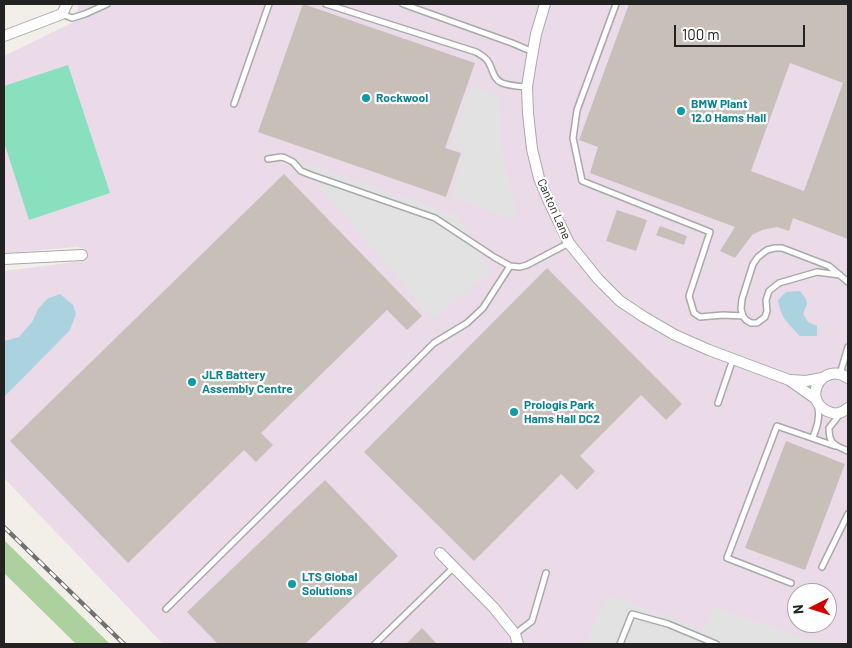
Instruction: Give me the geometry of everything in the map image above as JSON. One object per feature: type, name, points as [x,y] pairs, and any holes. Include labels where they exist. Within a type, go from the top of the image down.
[{"type":"street","name":"Canton Lane","points":[[545,4],[532,52],[527,87],[528,113],[532,149],[539,178],[569,243],[598,279],[620,301],[644,317],[675,335],[709,350],[789,380],[817,401],[822,408],[831,413],[846,410]]},
{"type":"street","points":[[4,36],[64,9]]},
{"type":"street","points":[[4,259],[82,255]]},
{"type":"street","name":"Canton Lane","points":[[789,380],[806,381],[835,373],[844,376]]},
{"type":"street","points":[[817,401],[815,392],[822,378]]},
{"type":"street","points":[[440,553],[494,608],[514,634],[518,644]]},
{"type":"lane","points":[[64,9],[72,18],[107,4]]},
{"type":"lane","points":[[234,104],[269,4]]},
{"type":"lane","points":[[326,4],[476,52],[489,62],[494,76],[500,82],[510,86],[527,87]]},
{"type":"lane","points":[[403,4],[532,52]]},
{"type":"lane","points":[[616,4],[577,110],[573,138],[582,182],[710,232],[689,296],[694,313],[700,317],[743,316]]},
{"type":"lane","points":[[268,159],[285,158],[293,162],[301,171],[311,175],[435,218],[510,266],[520,267],[527,265],[569,243]]},
{"type":"lane","points":[[840,275],[817,272],[779,283],[769,291],[766,300],[767,311],[761,321],[751,323],[743,316],[741,309],[742,299],[753,264],[766,250],[782,248],[829,266],[840,275],[848,282]]},
{"type":"lane","points":[[166,609],[434,343],[468,323],[483,308],[510,266]]},
{"type":"lane","points":[[844,376],[848,348]]},
{"type":"lane","points":[[718,403],[733,359]]},
{"type":"lane","points":[[813,438],[820,414],[817,401]]},
{"type":"lane","points":[[835,446],[829,437],[828,428],[846,410]]},
{"type":"lane","points":[[791,583],[727,558],[777,426],[848,450]]},
{"type":"lane","points":[[822,567],[848,514]]},
{"type":"lane","points":[[376,644],[454,568]]},
{"type":"lane","points":[[514,634],[532,621],[546,573]]},
{"type":"lane","points":[[620,644],[632,614],[668,624],[716,644]]},
{"type":"shaded area","points":[[78,4],[848,4],[848,644],[163,644],[4,478],[4,271],[82,261],[84,249],[77,247],[4,253],[4,56],[78,20]]},
{"type":"shaded area","points":[[471,84],[500,98],[502,150],[518,221],[451,197],[464,151],[449,146]]},
{"type":"shaded area","points":[[296,160],[456,215],[492,272],[433,319]]},
{"type":"shaded area","points":[[611,595],[704,630],[714,607],[809,640],[848,642],[848,644],[586,644],[599,610]]},
{"type":"green space","points":[[68,65],[110,193],[29,220],[4,142],[4,86]]},
{"type":"green space","points":[[4,540],[110,644],[76,644],[4,573]]},
{"type":"water","points":[[800,291],[807,304],[803,314],[808,322],[817,326],[817,336],[800,336],[781,312],[778,300],[786,292]]},
{"type":"water","points":[[60,294],[73,305],[76,314],[70,330],[4,397],[4,341],[19,337],[32,322],[38,309],[47,299]]},
{"type":"building","name":"Rockwool","points":[[303,4],[475,63],[445,148],[461,153],[446,197],[258,132]]},
{"type":"building","name":"BMW Plant 12.0 Hams Hall","points":[[629,4],[848,4],[848,239],[793,218],[789,231],[777,227],[762,230],[752,235],[735,258],[720,251],[735,227],[590,173],[598,147],[579,140]],"holes":[[[790,63],[843,83],[804,191],[751,171]]]},
{"type":"building","name":"JLR Battery Assembly Centre","points":[[284,174],[422,316],[407,330],[387,310],[261,433],[273,445],[256,462],[244,450],[128,563],[10,441]]},
{"type":"building","points":[[617,210],[647,220],[636,251],[606,241]]},
{"type":"building","points":[[660,226],[687,236],[684,245],[656,235]]},
{"type":"building","name":"Prologis Park Hams Hall DC2","points":[[547,268],[682,404],[666,420],[641,395],[580,456],[595,471],[577,490],[561,474],[474,561],[364,452]]},
{"type":"building","points":[[786,441],[845,464],[805,570],[745,548]]},
{"type":"building","name":"LTS Global Solutions","points":[[325,480],[398,556],[305,644],[218,644],[187,612]]},
{"type":"building","points":[[422,628],[437,644],[406,644]]},
{"type":"railway","points":[[4,527],[124,644]]},
{"type":"place","name":"Rockwool","points":[[366,98]]},
{"type":"place","name":"BMW Plant 12.0 Hams Hall","points":[[681,111]]},
{"type":"place","name":"JLR Battery Assembly Centre","points":[[192,382]]},
{"type":"place","name":"Prologis Park Hams Hall DC2","points":[[514,412]]},
{"type":"place","name":"LTS Global Solutions","points":[[292,584]]}]
